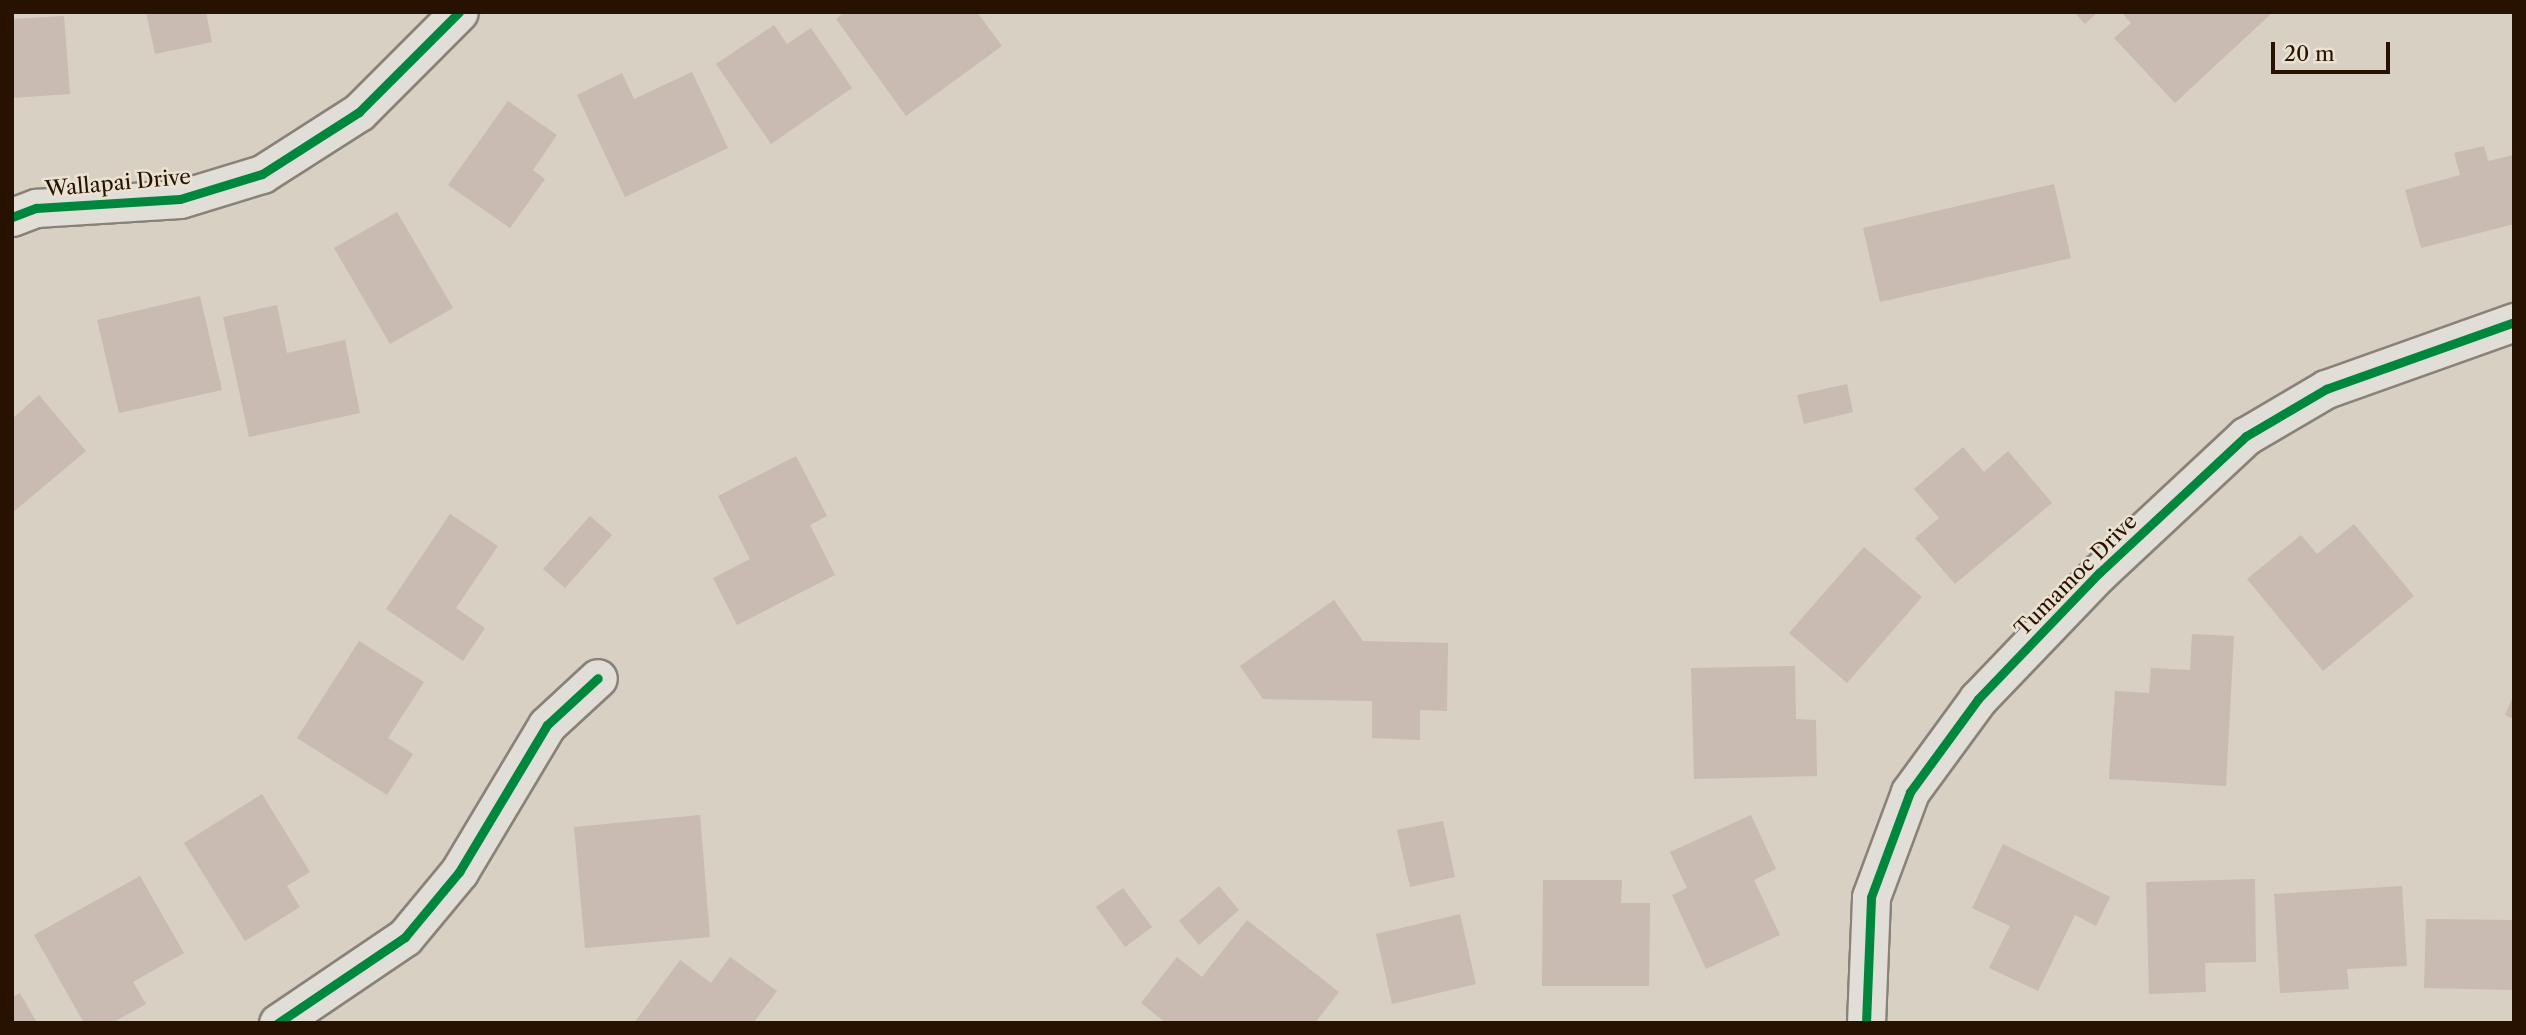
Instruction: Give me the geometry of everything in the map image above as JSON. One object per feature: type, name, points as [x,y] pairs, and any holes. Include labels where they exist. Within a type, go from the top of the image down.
[{"type":"street","name":"Wallapai Drive","points":[[12,217],[36,208],[180,199],[262,174],[359,113],[459,12]]},
{"type":"street","name":"Tumamoc Drive","points":[[1866,1023],[1871,897],[1910,792],[1978,699],[2099,573],[2246,436],[2326,389],[2514,322]]},
{"type":"street","points":[[278,1023],[405,937],[459,872],[547,724],[598,678]]},
{"type":"building","points":[[146,12],[206,12],[212,42],[155,54]]},
{"type":"building","points":[[845,12],[977,12],[1002,46],[906,116],[836,19]]},
{"type":"building","points":[[2074,12],[2098,12],[2085,24]]},
{"type":"building","points":[[2121,12],[2273,12],[2175,103],[2114,38],[2131,23]]},
{"type":"building","points":[[64,16],[70,94],[12,98],[12,19]]},
{"type":"building","points":[[774,25],[787,44],[811,28],[852,88],[771,144],[716,64]]},
{"type":"building","points":[[692,72],[728,148],[625,197],[577,95],[622,73],[634,99]]},
{"type":"building","points":[[508,101],[557,135],[533,170],[545,179],[510,228],[448,185]]},
{"type":"building","points":[[2484,146],[2488,161],[2514,155],[2514,224],[2421,248],[2405,190],[2460,175],[2454,153]]},
{"type":"building","points":[[2054,184],[2071,258],[1880,302],[1863,228]]},
{"type":"building","points":[[397,212],[453,308],[390,344],[334,248]]},
{"type":"building","points":[[200,296],[222,390],[119,413],[97,320]]},
{"type":"building","points":[[277,305],[287,353],[345,340],[360,413],[249,437],[223,317]]},
{"type":"building","points":[[1847,384],[1853,412],[1804,424],[1797,395]]},
{"type":"building","points":[[39,395],[86,451],[12,513],[12,419]]},
{"type":"building","points":[[1963,447],[1984,472],[2008,451],[2052,503],[1955,584],[1915,538],[1939,518],[1914,489]]},
{"type":"building","points":[[796,456],[827,516],[810,525],[835,575],[737,625],[713,578],[750,559],[718,496]]},
{"type":"building","points":[[450,514],[498,546],[456,608],[485,628],[463,661],[386,609]]},
{"type":"building","points":[[590,516],[612,535],[565,588],[543,569]]},
{"type":"building","points":[[2354,524],[2414,596],[2323,671],[2247,579],[2301,535],[2317,554]]},
{"type":"building","points":[[1864,547],[1922,597],[1847,683],[1789,633]]},
{"type":"building","points":[[1334,600],[1363,641],[1448,643],[1447,711],[1420,710],[1420,740],[1372,738],[1372,701],[1263,699],[1240,666]]},
{"type":"building","points":[[2192,634],[2234,636],[2226,786],[2109,779],[2115,691],[2149,693],[2151,668],[2190,670]]},
{"type":"building","points":[[359,641],[424,682],[388,738],[413,754],[387,795],[297,738]]},
{"type":"building","points":[[1795,666],[1796,719],[1816,720],[1817,776],[1694,779],[1691,668]]},
{"type":"building","points":[[2514,694],[2514,719],[2505,715]]},
{"type":"building","points":[[262,794],[310,872],[287,886],[300,907],[245,941],[184,843]]},
{"type":"building","points":[[700,815],[710,937],[585,948],[574,827]]},
{"type":"building","points":[[1751,815],[1776,869],[1754,880],[1780,935],[1706,969],[1672,895],[1687,888],[1670,852]]},
{"type":"building","points":[[1443,821],[1455,877],[1410,887],[1397,830]]},
{"type":"building","points":[[2003,844],[2110,897],[2096,926],[2075,915],[2038,991],[1989,968],[2010,926],[1972,908]]},
{"type":"building","points":[[140,876],[184,953],[133,982],[146,1004],[112,1023],[84,1023],[34,935]]},
{"type":"building","points":[[2255,879],[2256,962],[2205,963],[2206,992],[2149,994],[2146,882]]},
{"type":"building","points":[[1543,880],[1622,880],[1621,903],[1650,903],[1649,986],[1542,986]]},
{"type":"building","points":[[1219,886],[1239,910],[1199,945],[1179,921]]},
{"type":"building","points":[[2402,886],[2407,966],[2347,969],[2349,989],[2280,993],[2274,894]]},
{"type":"building","points":[[1123,888],[1152,927],[1125,947],[1096,907]]},
{"type":"building","points":[[1460,914],[1476,984],[1392,1004],[1376,934]]},
{"type":"building","points":[[2426,919],[2514,920],[2514,990],[2424,988]]},
{"type":"building","points":[[1247,920],[1339,992],[1315,1023],[1166,1023],[1141,1003],[1177,957],[1202,977]]},
{"type":"building","points":[[730,957],[777,991],[753,1023],[634,1023],[680,960],[711,983]]},
{"type":"building","points":[[20,993],[37,1023],[12,1023],[12,997]]},
{"type":"cycle path","points":[[12,217],[36,208],[180,199],[262,174],[359,112],[459,12]]},
{"type":"cycle path","points":[[1866,1023],[1871,897],[1910,792],[1978,699],[2099,573],[2246,436],[2326,389],[2514,322]]},
{"type":"cycle path","points":[[278,1023],[405,937],[459,872],[547,725],[598,678]]}]
